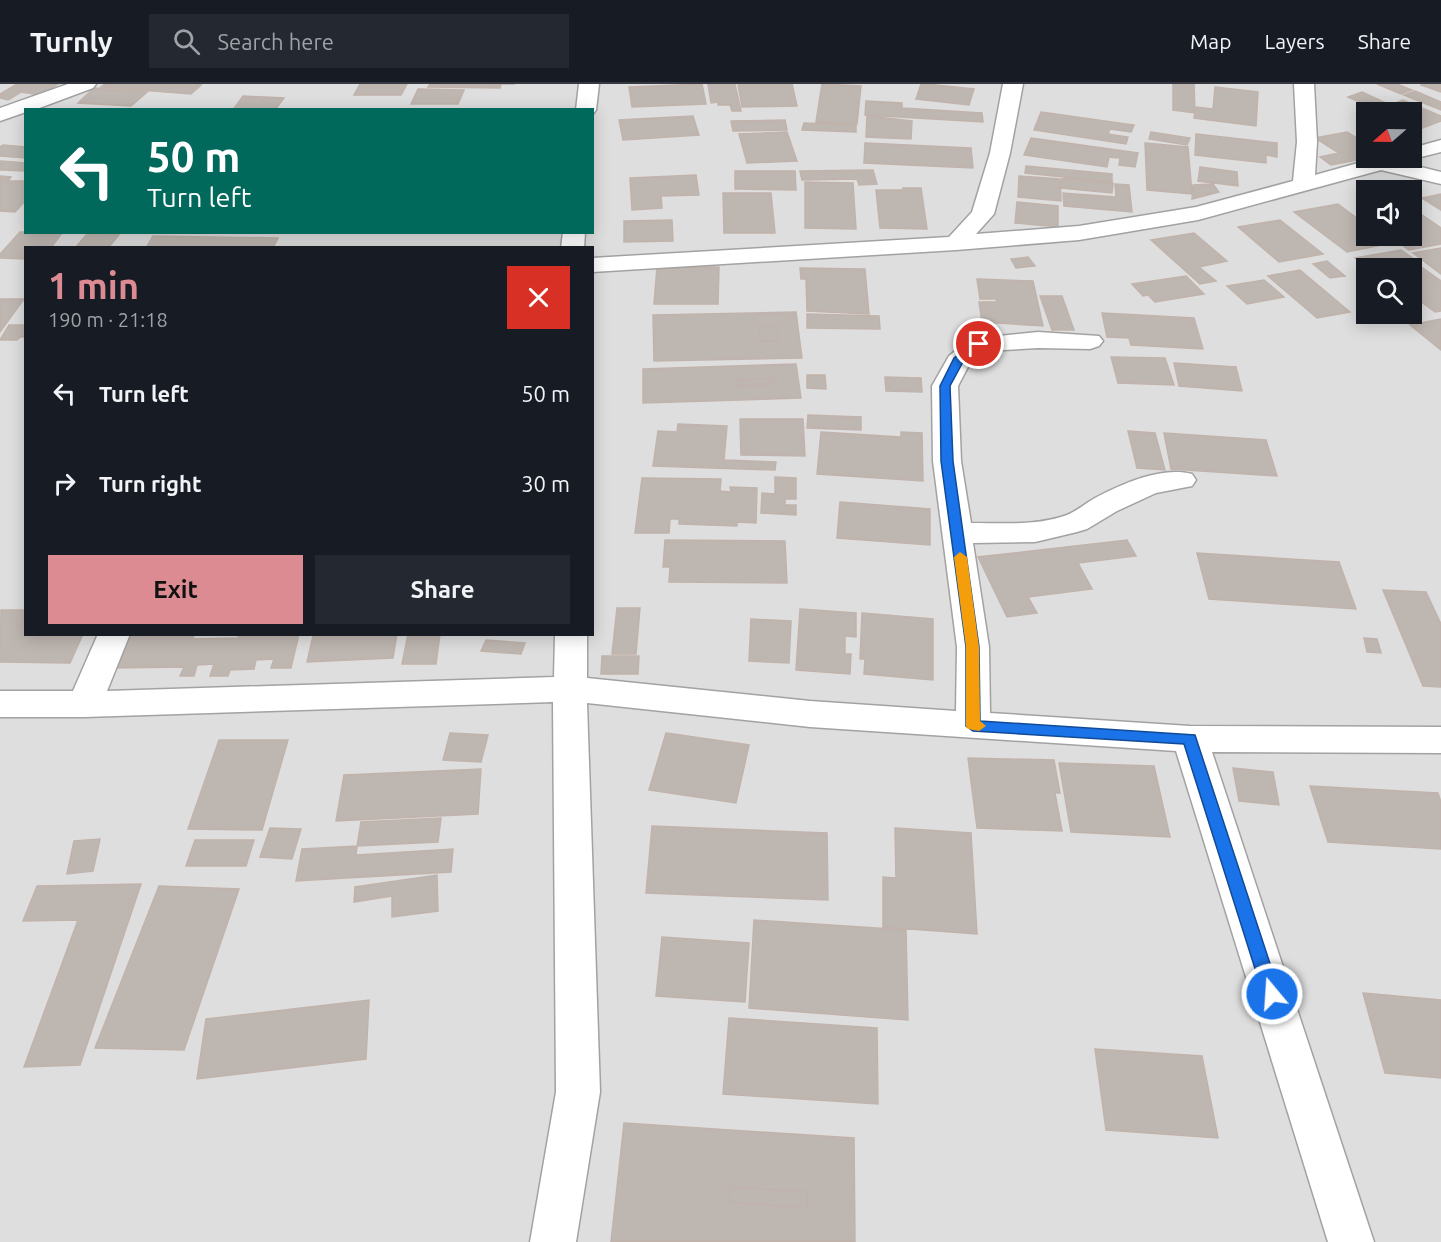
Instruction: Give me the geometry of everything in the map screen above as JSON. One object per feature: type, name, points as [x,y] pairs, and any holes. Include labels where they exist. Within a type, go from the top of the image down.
[{"type":"street","points":[[26,108],[86,84]]},
{"type":"street","points":[[586,108],[589,84]]},
{"type":"street","points":[[956,243],[983,214],[1000,153],[1013,84]]},
{"type":"street","points":[[1303,185],[1307,142],[1304,84]]},
{"type":"street","points":[[1422,151],[1441,146]]},
{"type":"street","points":[[594,265],[956,243],[1079,232],[1188,215],[1361,168]]},
{"type":"street","points":[[1412,168],[1441,178]]},
{"type":"street","points":[[973,726],[973,647],[947,461],[945,386],[958,361],[979,344],[1038,340],[1090,341]]},
{"type":"street","points":[[957,532],[1035,532],[1077,522],[1107,504],[1149,485],[1182,480]]},
{"type":"street","points":[[85,704],[113,636]]},
{"type":"street","points":[[553,1242],[578,1092],[571,636]]},
{"type":"street","points":[[0,704],[85,704],[570,689],[810,714],[1190,739],[1441,740]]},
{"type":"street","points":[[1190,739],[1351,1242]]},
{"type":"shaded area","points":[[0,84],[1441,84],[1441,1242],[0,1242]]},
{"type":"building","points":[[17,84],[58,84],[40,95],[21,92],[8,100],[0,98],[0,94]]},
{"type":"building","points":[[105,84],[201,85],[191,94],[101,87]]},
{"type":"building","points":[[360,84],[407,84],[401,95],[354,95]]},
{"type":"building","points":[[430,84],[501,84],[500,88],[428,87]]},
{"type":"building","points":[[702,84],[706,104],[632,107],[629,87]]},
{"type":"building","points":[[708,84],[735,84],[741,111],[732,111],[730,105],[711,103]]},
{"type":"building","points":[[738,84],[792,84],[797,106],[742,107]]},
{"type":"building","points":[[822,84],[861,86],[857,124],[816,122]]},
{"type":"building","points":[[921,84],[974,89],[969,105],[916,99]]},
{"type":"building","points":[[1173,84],[1194,84],[1195,113],[1173,110]]},
{"type":"building","points":[[1377,84],[1397,84],[1412,90],[1401,94]]},
{"type":"building","points":[[1422,84],[1441,84],[1441,92],[1421,85]]},
{"type":"building","points":[[1215,87],[1258,92],[1256,126],[1194,118],[1196,107],[1213,109]]},
{"type":"building","points":[[94,88],[147,92],[131,106],[78,103]]},
{"type":"building","points":[[418,89],[464,90],[458,104],[411,104]]},
{"type":"building","points":[[1415,91],[1441,102],[1441,110],[1422,102],[1404,95]]},
{"type":"building","points":[[1362,92],[1384,102],[1360,102],[1348,97]]},
{"type":"building","points":[[243,96],[284,98],[276,108],[234,108]]},
{"type":"building","points":[[866,101],[902,103],[902,108],[982,113],[983,122],[865,115]]},
{"type":"building","points":[[1422,108],[1441,116],[1441,121],[1422,128]]},
{"type":"building","points":[[1041,112],[1134,125],[1131,132],[1110,129],[1108,134],[1128,137],[1126,144],[1034,130]]},
{"type":"building","points":[[693,116],[699,135],[623,140],[619,120]]},
{"type":"building","points":[[867,116],[912,121],[911,139],[866,137]]},
{"type":"building","points":[[785,120],[787,130],[733,131],[731,121]]},
{"type":"building","points":[[804,123],[856,125],[856,132],[802,130]]},
{"type":"building","points":[[787,132],[797,161],[747,163],[739,134]]},
{"type":"building","points":[[1151,132],[1190,138],[1187,145],[1149,139]]},
{"type":"building","points":[[1347,132],[1356,138],[1356,160],[1331,165],[1320,157],[1339,153],[1315,138]]},
{"type":"building","points":[[1196,134],[1277,143],[1277,157],[1266,155],[1266,163],[1195,155]]},
{"type":"building","points":[[1031,138],[1138,153],[1135,167],[1119,165],[1120,158],[1109,157],[1107,167],[1024,155]]},
{"type":"building","points":[[865,143],[971,148],[973,168],[864,163]]},
{"type":"building","points":[[1145,143],[1188,147],[1192,194],[1147,190]]},
{"type":"building","points":[[3,145],[24,147],[24,158],[0,156],[0,147]]},
{"type":"building","points":[[0,161],[24,163],[24,171],[0,170]]},
{"type":"building","points":[[1026,166],[1112,174],[1112,182],[1025,173]]},
{"type":"building","points":[[1200,167],[1237,172],[1238,186],[1198,181]]},
{"type":"building","points":[[873,170],[877,184],[859,185],[857,179],[802,180],[800,171]]},
{"type":"building","points":[[735,171],[795,171],[796,190],[735,189]]},
{"type":"building","points":[[696,175],[699,195],[661,196],[662,208],[632,210],[630,178]]},
{"type":"building","points":[[0,176],[11,177],[8,181],[24,181],[24,202],[15,212],[0,211]]},
{"type":"building","points":[[1019,176],[1060,179],[1061,201],[1018,197]]},
{"type":"building","points":[[1062,178],[1113,183],[1112,193],[1061,188]]},
{"type":"building","points":[[805,182],[853,183],[856,229],[805,228]]},
{"type":"building","points":[[1115,184],[1129,185],[1132,212],[1064,206],[1063,193],[1116,197]]},
{"type":"building","points":[[1213,184],[1219,192],[1192,199],[1193,185]]},
{"type":"building","points":[[903,188],[921,188],[927,229],[880,228],[876,190],[903,190]]},
{"type":"building","points":[[723,193],[771,193],[775,233],[724,233]]},
{"type":"building","points":[[1441,194],[1441,210],[1422,198]]},
{"type":"building","points":[[1017,202],[1058,206],[1058,227],[1015,223]]},
{"type":"building","points":[[1338,204],[1356,218],[1356,246],[1377,246],[1347,252],[1294,212]]},
{"type":"building","points":[[1422,215],[1441,228],[1441,244],[1409,250],[1403,246],[1422,246]]},
{"type":"building","points":[[672,220],[673,241],[624,242],[624,221]]},
{"type":"building","points":[[1280,220],[1323,254],[1279,262],[1238,227]]},
{"type":"building","points":[[20,232],[24,234],[61,234],[52,246],[24,246],[24,259],[0,258],[0,254]]},
{"type":"building","points":[[1194,233],[1227,261],[1199,267],[1216,281],[1200,284],[1151,240]]},
{"type":"building","points":[[87,234],[119,235],[110,246],[77,246]]},
{"type":"building","points":[[153,236],[278,238],[274,246],[147,246]]},
{"type":"building","points":[[1441,248],[1441,274],[1422,258],[1413,253]]},
{"type":"building","points":[[1401,250],[1413,258],[1356,259]]},
{"type":"building","points":[[1028,257],[1035,266],[1016,268],[1011,259]]},
{"type":"building","points":[[1327,261],[1345,276],[1330,278],[1313,264]]},
{"type":"building","points":[[657,267],[719,267],[718,304],[654,304]]},
{"type":"building","points":[[1422,267],[1441,281],[1441,311],[1435,312],[1422,302]]},
{"type":"building","points":[[800,268],[865,269],[869,314],[807,311],[806,279],[801,279]]},
{"type":"building","points":[[1300,270],[1350,312],[1317,318],[1268,276]]},
{"type":"building","points":[[1186,276],[1204,294],[1155,302],[1148,295],[1143,296],[1132,284]]},
{"type":"building","points":[[977,279],[1033,281],[1043,326],[982,322],[979,302],[997,302],[996,299],[980,299]]},
{"type":"building","points":[[1264,280],[1284,297],[1247,304],[1227,286]]},
{"type":"building","points":[[1040,296],[1062,296],[1074,330],[1052,330]]},
{"type":"building","points":[[0,299],[24,299],[0,332]]},
{"type":"building","points":[[796,312],[802,358],[654,361],[653,315]],"holes":[[[759,326],[777,326],[779,341],[760,341]]]},
{"type":"building","points":[[1102,313],[1194,318],[1203,349],[1131,345],[1129,338],[1107,337]]},
{"type":"building","points":[[807,314],[879,316],[880,329],[807,328]]},
{"type":"building","points":[[1441,319],[1441,350],[1410,325]]},
{"type":"building","points":[[9,325],[24,325],[24,337],[17,340],[0,340]]},
{"type":"building","points":[[759,326],[777,326],[779,341],[760,341]]},
{"type":"building","points":[[1111,357],[1165,358],[1174,385],[1118,383]]},
{"type":"building","points":[[1174,363],[1236,367],[1242,391],[1179,386]]},
{"type":"building","points":[[796,364],[801,398],[643,403],[643,369]],"holes":[[[772,378],[774,384],[738,387],[736,380]]]},
{"type":"building","points":[[807,375],[825,375],[826,389],[807,388]]},
{"type":"building","points":[[885,377],[921,378],[922,392],[886,391]]},
{"type":"building","points":[[772,378],[774,384],[738,387],[736,380]]},
{"type":"building","points":[[808,415],[861,417],[861,430],[807,428]]},
{"type":"building","points":[[740,419],[803,419],[805,456],[741,455]]},
{"type":"building","points":[[678,424],[727,426],[724,460],[776,462],[775,470],[653,466],[658,431],[677,432]]},
{"type":"building","points":[[1128,431],[1155,433],[1165,470],[1137,468]]},
{"type":"building","points":[[821,432],[901,437],[901,432],[922,433],[923,481],[817,474]]},
{"type":"building","points":[[1164,433],[1266,440],[1277,476],[1171,469]]},
{"type":"building","points":[[775,477],[796,478],[796,499],[785,499],[785,505],[796,505],[796,515],[761,513],[762,493],[775,494]]},
{"type":"building","points":[[642,478],[721,479],[720,491],[731,492],[730,487],[757,488],[756,523],[737,522],[737,526],[679,524],[679,519],[670,519],[669,533],[635,533]]},
{"type":"building","points":[[840,502],[930,509],[930,545],[837,538]]},
{"type":"building","points":[[665,540],[785,541],[787,583],[669,582],[670,567],[663,567]]},
{"type":"building","points":[[1127,540],[1136,556],[1078,563],[1092,589],[1028,597],[1037,613],[1007,617],[978,557]]},
{"type":"building","points":[[1197,553],[1339,562],[1356,609],[1209,599]]},
{"type":"building","points":[[1383,590],[1426,592],[1441,624],[1441,687],[1423,686]]},
{"type":"building","points":[[617,608],[640,608],[636,654],[612,654]]},
{"type":"building","points":[[800,609],[856,613],[856,637],[845,636],[845,654],[851,654],[850,674],[796,670]]},
{"type":"building","points":[[1,610],[24,610],[24,636],[82,636],[70,663],[0,662]]},
{"type":"building","points":[[862,613],[933,619],[933,680],[864,674],[865,659],[860,659]]},
{"type":"building","points":[[751,619],[791,621],[789,663],[749,661]]},
{"type":"building","points":[[124,636],[194,636],[193,639],[299,636],[291,668],[271,668],[274,659],[256,660],[254,669],[230,670],[228,676],[210,676],[214,664],[197,665],[194,676],[180,676],[184,667],[112,668]]},
{"type":"building","points":[[313,636],[397,636],[393,658],[307,662]]},
{"type":"building","points":[[408,636],[440,636],[436,664],[402,664]]},
{"type":"building","points":[[1364,638],[1377,639],[1381,653],[1367,652]]},
{"type":"building","points":[[486,640],[525,643],[521,654],[481,651]]},
{"type":"building","points":[[602,656],[639,656],[638,674],[601,674]]},
{"type":"building","points":[[450,733],[488,735],[481,762],[443,760]]},
{"type":"building","points":[[666,733],[749,745],[736,803],[649,790]]},
{"type":"building","points":[[219,740],[288,740],[262,830],[188,829]]},
{"type":"building","points":[[968,758],[1054,760],[1060,793],[1055,793],[1062,831],[977,828]]},
{"type":"building","points":[[1059,763],[1154,766],[1170,837],[1071,832]]},
{"type":"building","points":[[1233,768],[1273,772],[1279,805],[1239,801]]},
{"type":"building","points":[[481,769],[478,814],[336,821],[344,775]]},
{"type":"building","points":[[1310,786],[1438,793],[1441,802],[1441,849],[1328,842]]},
{"type":"building","points":[[441,818],[438,842],[357,846],[361,822]]},
{"type":"building","points":[[652,826],[827,833],[828,900],[646,893]]},
{"type":"building","points":[[270,828],[301,829],[292,859],[260,857]]},
{"type":"building","points":[[895,828],[971,833],[977,934],[883,927],[883,877],[896,878]]},
{"type":"building","points":[[100,839],[93,871],[67,874],[74,841]]},
{"type":"building","points":[[195,840],[254,840],[246,866],[186,866]]},
{"type":"building","points":[[357,846],[356,855],[453,849],[451,872],[296,881],[302,849]]},
{"type":"building","points":[[437,875],[438,911],[392,917],[392,896],[354,902],[355,887]]},
{"type":"building","points":[[141,884],[80,1065],[24,1067],[78,920],[23,921],[37,886]]},
{"type":"building","points":[[159,886],[239,889],[184,1050],[95,1048]]},
{"type":"building","points":[[754,920],[906,930],[908,1020],[749,1008]]},
{"type":"building","points":[[662,937],[749,943],[745,1002],[656,996]]},
{"type":"building","points":[[1363,993],[1441,1000],[1441,1078],[1385,1073]]},
{"type":"building","points":[[369,1000],[366,1059],[197,1079],[206,1019]]},
{"type":"building","points":[[729,1018],[877,1028],[878,1104],[723,1094]]},
{"type":"building","points":[[1095,1049],[1202,1056],[1218,1138],[1106,1130]]},
{"type":"building","points":[[624,1123],[854,1138],[855,1242],[611,1242]],"holes":[[[730,1187],[807,1192],[807,1208],[729,1202]]]},
{"type":"building","points":[[730,1187],[807,1192],[807,1208],[729,1202]]},
{"type":"slow traffic","points":[[960,557],[973,647],[973,726],[979,726]]},
{"type":"route","points":[[979,344],[958,361],[945,386],[947,461],[973,647],[973,726],[1190,739],[1272,994]]}]
